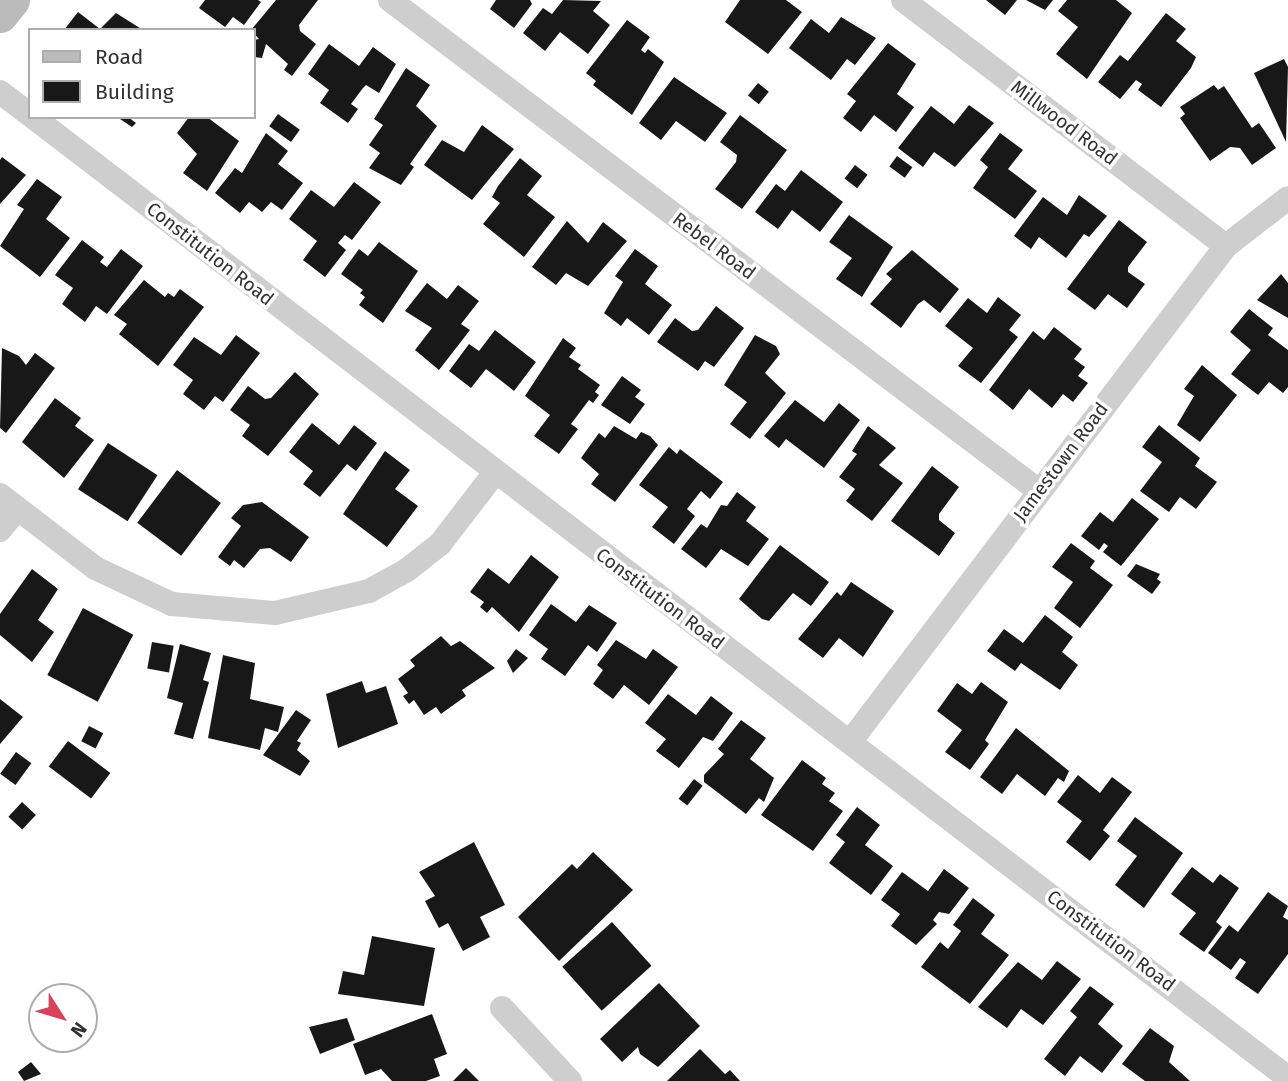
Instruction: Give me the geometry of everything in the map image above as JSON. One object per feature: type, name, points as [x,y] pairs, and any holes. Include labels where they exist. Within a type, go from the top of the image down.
[{"type":"street","points":[[0,15],[12,0]]},
{"type":"street","name":"Rebel Road","points":[[390,0],[1039,491]]},
{"type":"street","name":"Millwood Road","points":[[903,0],[1226,246]]},
{"type":"street","name":"Constitution Road","points":[[0,92],[28,114]]},
{"type":"street","name":"Constitution Road","points":[[35,119],[494,474],[850,742],[1288,1078]]},
{"type":"street","name":"Jamestown Road","points":[[850,742],[1226,246],[1288,198]]},
{"type":"street","points":[[0,530],[8,502],[95,568],[172,604],[275,613],[369,590],[407,570],[440,544],[494,474]]},
{"type":"street","points":[[502,1008],[570,1081]]},
{"type":"building","points":[[205,0],[261,2],[244,25],[233,17],[225,27],[199,8]]},
{"type":"building","points":[[276,0],[318,0],[299,25],[300,31],[316,44],[292,76],[284,70],[288,64],[266,44],[262,58],[256,57],[256,40],[259,39],[256,28],[253,28]]},
{"type":"building","points":[[496,0],[530,0],[532,4],[514,28],[490,9]]},
{"type":"building","points":[[563,0],[601,1],[593,11],[610,25],[588,54],[560,32],[545,51],[523,33],[543,8],[552,14]]},
{"type":"building","points":[[740,0],[786,0],[802,12],[768,54],[725,22]]},
{"type":"building","points":[[986,0],[1017,0],[1005,15]]},
{"type":"building","points":[[1026,0],[1053,0],[1045,10]]},
{"type":"building","points":[[1067,0],[1116,0],[1132,13],[1087,79],[1056,54],[1078,27],[1058,11]]},
{"type":"building","points":[[78,12],[99,28],[66,28]]},
{"type":"building","points":[[116,13],[140,28],[101,28]]},
{"type":"building","points":[[1166,13],[1186,29],[1176,41],[1196,57],[1191,68],[1161,107],[1138,90],[1142,84],[1136,80],[1120,99],[1098,82],[1120,55],[1128,61]]},
{"type":"building","points":[[841,17],[876,38],[855,65],[847,59],[831,80],[789,48],[811,19],[829,33]]},
{"type":"building","points":[[627,20],[650,37],[641,50],[645,53],[648,49],[664,62],[632,115],[593,85],[596,81],[586,73]]},
{"type":"building","points":[[888,43],[916,64],[897,94],[914,107],[896,132],[874,115],[861,132],[843,118],[856,101],[847,94]]},
{"type":"building","points":[[329,44],[359,66],[373,47],[396,64],[379,93],[366,85],[363,88],[351,104],[358,109],[348,123],[320,103],[329,90],[308,74]]},
{"type":"building","points":[[1284,59],[1288,67],[1286,142],[1254,73]]},
{"type":"building","points":[[406,68],[430,85],[416,106],[437,126],[410,164],[414,167],[401,185],[369,168],[380,153],[369,145],[383,125],[374,119]]},
{"type":"building","points":[[674,77],[727,113],[705,142],[676,121],[661,140],[639,123]]},
{"type":"building","points":[[758,83],[769,92],[759,104],[748,95]]},
{"type":"building","points":[[1214,85],[1218,90],[1224,86],[1252,128],[1259,123],[1276,148],[1252,165],[1240,148],[1230,147],[1210,161],[1180,118],[1185,114],[1180,107]]},
{"type":"building","points":[[969,105],[994,123],[955,167],[934,152],[923,167],[898,148],[931,106],[954,124]]},
{"type":"building","points":[[278,114],[300,130],[291,142],[269,126]]},
{"type":"building","points":[[740,115],[787,150],[742,209],[715,189],[736,162],[737,155],[720,142]]},
{"type":"building","points":[[120,119],[131,119],[136,123],[132,127]]},
{"type":"building","points":[[188,119],[210,119],[239,141],[207,191],[183,173],[197,154],[177,133]]},
{"type":"building","points":[[482,125],[514,149],[472,200],[424,165],[442,140],[464,152]]},
{"type":"building","points":[[266,133],[288,151],[278,164],[303,183],[282,210],[271,202],[262,212],[249,202],[240,213],[215,193],[235,168],[242,173]]},
{"type":"building","points":[[1000,133],[1023,150],[1008,169],[1037,191],[1015,219],[973,188],[988,167],[980,160]]},
{"type":"building","points":[[897,156],[912,167],[905,178],[889,167]]},
{"type":"building","points":[[2,157],[26,175],[0,204],[0,160]]},
{"type":"building","points":[[520,158],[542,176],[527,195],[555,217],[524,257],[483,224],[500,203],[492,197],[498,186]]},
{"type":"building","points":[[855,165],[868,175],[857,188],[845,178]]},
{"type":"building","points":[[801,170],[843,202],[820,232],[792,210],[778,229],[755,212],[776,184],[785,191]]},
{"type":"building","points":[[37,179],[62,197],[46,219],[70,238],[40,277],[0,246],[24,209],[17,205]]},
{"type":"building","points":[[354,182],[381,202],[352,240],[345,235],[338,243],[346,250],[325,277],[303,260],[317,241],[289,219],[311,190],[334,207]]},
{"type":"building","points":[[1079,195],[1107,216],[1089,237],[1084,234],[1066,258],[1039,237],[1031,249],[1014,236],[1043,197],[1067,215]]},
{"type":"building","points":[[849,215],[893,247],[862,297],[836,279],[852,258],[829,242]]},
{"type":"building","points":[[1119,220],[1147,242],[1128,267],[1128,272],[1145,284],[1127,308],[1108,294],[1095,310],[1067,289]]},
{"type":"building","points":[[567,221],[588,243],[603,222],[627,241],[588,286],[566,273],[556,285],[532,267]]},
{"type":"building","points":[[82,240],[104,257],[100,262],[107,267],[121,249],[143,266],[107,314],[96,306],[85,322],[62,304],[73,288],[55,275]]},
{"type":"building","points":[[379,242],[418,271],[383,323],[359,305],[365,297],[360,293],[363,290],[341,274],[359,249],[368,256]]},
{"type":"building","points":[[635,249],[658,266],[645,284],[672,305],[649,335],[627,318],[621,326],[604,313],[623,282],[615,276]]},
{"type":"building","points":[[912,250],[959,289],[940,313],[924,300],[918,304],[901,328],[870,304],[892,279],[886,274]]},
{"type":"building","points":[[1281,274],[1288,283],[1288,318],[1257,300]]},
{"type":"building","points":[[144,280],[165,297],[168,293],[174,297],[180,289],[204,307],[158,366],[119,334],[127,324],[114,315]]},
{"type":"building","points":[[427,283],[447,299],[458,285],[479,301],[461,324],[470,330],[439,370],[415,350],[432,328],[405,311]]},
{"type":"building","points":[[998,297],[1021,315],[1009,330],[1018,337],[981,383],[958,366],[973,348],[945,326],[968,298],[987,313]]},
{"type":"building","points":[[716,306],[744,328],[714,367],[705,361],[698,371],[657,342],[675,318],[692,331],[698,330]]},
{"type":"building","points":[[1249,309],[1273,328],[1268,335],[1288,350],[1288,387],[1283,393],[1269,382],[1258,395],[1231,374],[1251,350],[1230,332]]},
{"type":"building","points":[[1054,327],[1082,349],[1074,359],[1085,367],[1078,376],[1088,383],[1073,402],[1063,394],[1052,408],[1029,389],[1013,410],[989,390],[1033,331],[1044,340]]},
{"type":"building","points":[[495,330],[536,362],[514,391],[486,369],[471,388],[449,371],[469,344],[479,351]]},
{"type":"building","points":[[236,335],[260,353],[223,402],[215,396],[204,410],[183,394],[193,380],[173,365],[194,337],[221,355]]},
{"type":"building","points":[[755,335],[776,346],[780,354],[765,373],[786,393],[750,439],[730,424],[747,402],[724,385]]},
{"type":"building","points":[[563,338],[576,348],[569,357],[581,365],[578,369],[600,385],[595,392],[599,395],[593,403],[589,400],[571,424],[578,429],[559,454],[534,436],[550,415],[525,396]]},
{"type":"building","points":[[2,348],[19,356],[26,365],[35,353],[55,368],[6,433],[0,428]]},
{"type":"building","points":[[1202,365],[1237,395],[1200,442],[1177,425],[1194,396],[1184,389]]},
{"type":"building","points":[[295,372],[319,394],[268,456],[242,436],[250,425],[230,410],[248,386],[265,399],[271,398]]},
{"type":"building","points":[[622,376],[641,390],[635,397],[645,404],[630,424],[601,405]]},
{"type":"building","points":[[55,398],[81,418],[75,426],[94,440],[64,478],[22,442]]},
{"type":"building","points":[[795,400],[824,422],[839,403],[860,420],[824,468],[786,439],[779,448],[764,436]]},
{"type":"building","points":[[312,423],[339,445],[354,425],[377,443],[356,471],[347,464],[320,497],[303,484],[313,471],[289,452]]},
{"type":"building","points":[[1159,425],[1200,458],[1195,466],[1217,482],[1196,509],[1180,497],[1169,512],[1140,491],[1162,462],[1142,447]]},
{"type":"building","points":[[614,426],[636,439],[641,432],[650,436],[658,445],[615,502],[591,484],[599,474],[581,458],[599,433],[605,438]]},
{"type":"building","points":[[868,426],[896,448],[879,465],[903,483],[872,521],[846,501],[855,489],[839,477],[857,454],[852,451]]},
{"type":"building","points":[[108,443],[157,475],[128,521],[78,489]]},
{"type":"building","points":[[669,447],[677,454],[680,449],[723,482],[710,499],[701,491],[687,509],[695,516],[674,544],[652,527],[668,507],[639,485]]},
{"type":"building","points":[[385,451],[410,470],[395,489],[418,506],[387,547],[343,514]]},
{"type":"building","points":[[932,466],[959,487],[939,514],[939,520],[955,533],[939,556],[891,521]]},
{"type":"building","points":[[177,470],[221,503],[181,556],[137,523]]},
{"type":"building","points":[[737,492],[756,507],[746,521],[769,539],[748,566],[721,549],[706,568],[681,549],[701,524],[707,528],[721,505],[727,506]]},
{"type":"building","points":[[1132,498],[1159,519],[1121,566],[1103,552],[1108,546],[1104,543],[1099,550],[1081,536],[1100,512],[1113,522]]},
{"type":"building","points":[[262,502],[309,537],[291,562],[270,548],[260,549],[244,568],[234,560],[230,566],[218,557],[241,526],[231,518],[243,505]]},
{"type":"building","points":[[1071,543],[1095,561],[1090,568],[1113,585],[1080,628],[1054,608],[1073,582],[1052,567]]},
{"type":"building","points":[[780,545],[829,582],[811,606],[793,593],[769,621],[762,619],[739,599]]},
{"type":"building","points":[[531,555],[559,577],[519,632],[492,607],[487,613],[480,607],[484,602],[470,592],[488,568],[509,584]]},
{"type":"building","points":[[1136,564],[1160,574],[1157,579],[1161,582],[1152,594],[1127,576]]},
{"type":"building","points":[[32,569],[58,589],[38,620],[54,632],[32,662],[0,635],[0,614]]},
{"type":"building","points":[[851,582],[894,611],[863,657],[839,638],[823,658],[798,639],[837,592],[841,596]]},
{"type":"building","points":[[551,604],[576,622],[589,605],[617,623],[597,652],[588,645],[565,676],[541,659],[548,649],[529,635]]},
{"type":"building","points":[[83,608],[133,635],[98,702],[47,675]]},
{"type":"building","points":[[1045,615],[1073,637],[1062,652],[1078,665],[1060,690],[1021,663],[1015,671],[987,651],[1004,629],[1023,643]]},
{"type":"building","points":[[441,636],[451,646],[460,641],[495,668],[462,690],[466,696],[441,714],[436,707],[424,715],[414,700],[409,704],[403,696],[408,693],[398,679],[415,666],[410,660]]},
{"type":"building","points":[[616,640],[646,659],[653,649],[678,667],[649,705],[624,685],[613,699],[593,684],[603,670],[597,665]]},
{"type":"building","points":[[152,642],[174,646],[169,672],[147,669]]},
{"type":"building","points":[[180,644],[211,653],[203,680],[209,682],[193,739],[174,734],[183,703],[167,698]]},
{"type":"building","points":[[516,649],[528,658],[513,673],[507,661]]},
{"type":"building","points":[[223,655],[255,663],[250,699],[284,707],[278,732],[265,728],[260,750],[208,738]]},
{"type":"building","points":[[362,681],[366,693],[386,686],[398,724],[338,748],[326,694]]},
{"type":"building","points":[[981,682],[1008,702],[985,740],[989,744],[970,770],[945,752],[962,730],[937,711],[957,683],[972,694]]},
{"type":"building","points":[[668,694],[696,715],[711,696],[733,713],[713,741],[703,737],[679,768],[656,751],[666,739],[645,723]]},
{"type":"building","points":[[0,699],[23,717],[0,744]]},
{"type":"building","points":[[296,710],[311,720],[297,741],[301,743],[297,750],[310,761],[300,776],[263,755]]},
{"type":"building","points":[[741,720],[766,738],[750,759],[774,778],[764,802],[759,798],[746,814],[704,782],[704,775],[724,754],[718,749]]},
{"type":"building","points":[[89,726],[103,733],[96,748],[81,741]]},
{"type":"building","points":[[1016,728],[1069,771],[1064,782],[1058,778],[1045,796],[1017,774],[1002,794],[980,777]]},
{"type":"building","points":[[68,741],[110,773],[91,798],[49,767]]},
{"type":"building","points":[[16,752],[31,763],[16,785],[0,774]]},
{"type":"building","points":[[802,760],[826,778],[822,784],[835,793],[829,801],[843,811],[813,851],[761,815]]},
{"type":"building","points":[[1078,775],[1100,793],[1112,777],[1132,792],[1103,830],[1110,836],[1090,861],[1066,842],[1082,821],[1057,802]]},
{"type":"building","points":[[694,779],[703,786],[687,805],[679,799]]},
{"type":"building","points":[[22,802],[36,815],[22,830],[8,817]]},
{"type":"building","points":[[857,807],[880,825],[865,845],[893,866],[871,895],[829,863],[845,842],[836,835]]},
{"type":"building","points":[[1135,817],[1183,853],[1144,908],[1115,885],[1137,856],[1117,841]]},
{"type":"building","points":[[474,842],[505,905],[480,917],[490,937],[463,951],[448,923],[439,928],[425,901],[435,896],[419,872]]},
{"type":"building","points":[[593,852],[633,890],[559,961],[518,917],[572,864],[577,869]]},
{"type":"building","points":[[1192,867],[1213,883],[1220,874],[1239,888],[1216,922],[1222,927],[1204,952],[1179,934],[1196,913],[1171,894]]},
{"type":"building","points":[[944,869],[969,888],[949,914],[939,912],[933,920],[937,924],[916,945],[891,926],[900,914],[881,900],[902,872],[928,891]]},
{"type":"building","points":[[1268,892],[1288,906],[1283,917],[1288,920],[1288,954],[1258,994],[1235,978],[1246,962],[1240,958],[1231,970],[1208,953],[1229,925],[1238,932]]},
{"type":"building","points":[[973,898],[995,915],[981,934],[1009,955],[970,1004],[921,967],[940,942],[948,949],[961,931],[953,925]]},
{"type":"building","points":[[612,922],[651,966],[602,1011],[562,967]]},
{"type":"building","points":[[372,936],[435,948],[424,1006],[338,994],[343,971],[364,975]]},
{"type":"building","points":[[1057,961],[1081,979],[1043,1025],[1021,1009],[1007,1028],[978,1007],[1018,962],[1042,980]]},
{"type":"building","points":[[659,983],[700,1026],[658,1067],[640,1054],[638,1047],[622,1062],[600,1039]]},
{"type":"building","points":[[1090,986],[1114,1004],[1098,1024],[1123,1046],[1102,1073],[1080,1056],[1065,1076],[1044,1059],[1077,1017],[1070,1011]]},
{"type":"building","points":[[432,1014],[447,1054],[434,1059],[440,1076],[426,1081],[392,1081],[381,1069],[365,1075],[353,1044]]},
{"type":"building","points":[[347,1018],[355,1040],[320,1054],[309,1027]]},
{"type":"building","points":[[1150,1028],[1174,1046],[1169,1062],[1190,1081],[1145,1081],[1122,1064]]},
{"type":"building","points":[[700,1049],[725,1074],[730,1070],[740,1081],[667,1081]]},
{"type":"building","points":[[31,1062],[41,1074],[24,1081],[18,1072]]},
{"type":"building","points":[[466,1068],[479,1081],[453,1081]]}]
